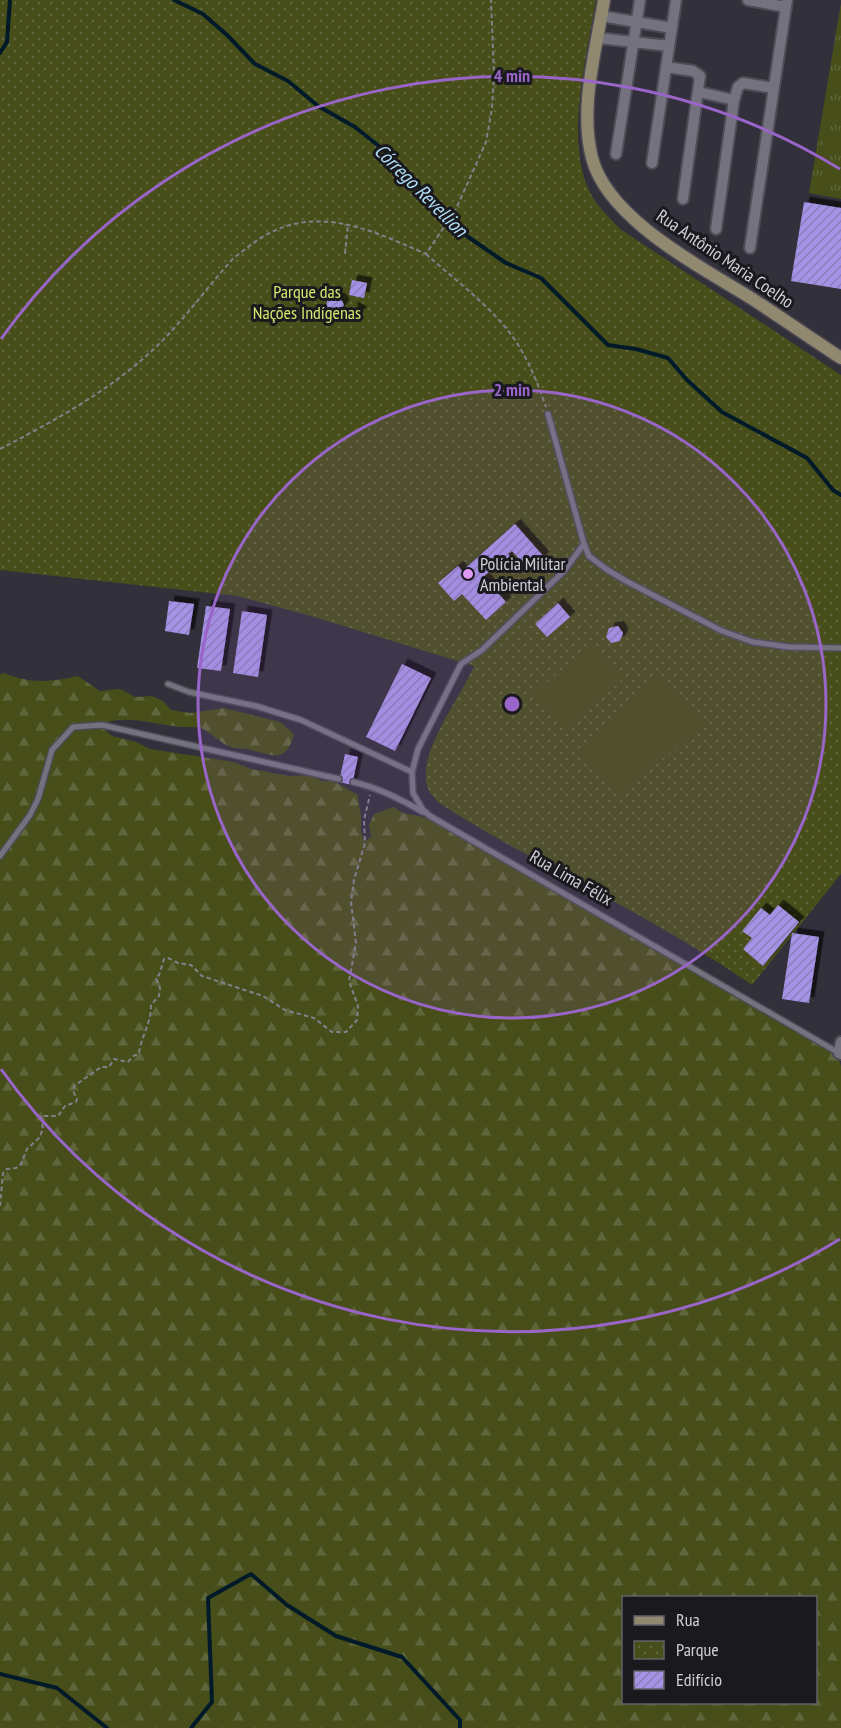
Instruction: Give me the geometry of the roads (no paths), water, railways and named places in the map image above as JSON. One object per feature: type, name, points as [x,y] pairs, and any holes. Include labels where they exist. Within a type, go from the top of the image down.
[{"type":"street","name":"Rua Antônio Maria Coelho","points":[[604,0],[587,104],[589,141],[593,161],[609,192],[630,215],[659,240],[841,358]]},
{"type":"street","points":[[616,154],[640,0]]},
{"type":"street","points":[[652,163],[676,0]]},
{"type":"street","points":[[750,0],[787,4],[750,248]]},
{"type":"street","points":[[601,16],[672,28]]},
{"type":"street","points":[[598,38],[669,46]]},
{"type":"street","points":[[666,67],[697,73],[700,76],[683,199]]},
{"type":"street","points":[[716,230],[734,100],[738,87],[743,83],[774,88]]},
{"type":"street","points":[[699,92],[734,100]]},
{"type":"lane","points":[[548,414],[589,556],[606,569],[722,631],[753,642],[771,645],[841,648]]},
{"type":"lane","name":"Rua Lima Félix","points":[[584,544],[564,572],[482,650],[461,664],[418,749],[412,772],[413,793],[423,810],[430,816],[840,1050]]},
{"type":"lane","points":[[168,684],[189,692],[256,706],[301,720],[412,772]]},
{"type":"lane","points":[[0,856],[30,815],[38,800],[52,750],[73,727],[102,725],[339,779]]},
{"type":"lane","points":[[353,782],[372,786],[391,794],[430,816]]},
{"type":"waterway","points":[[0,53],[7,42],[10,0]]},
{"type":"waterway","name":"Córrego Revellion","points":[[174,0],[203,14],[255,64],[288,81],[318,106],[355,127],[390,155],[461,232],[506,263],[541,278],[608,345],[636,349],[668,358],[687,380],[722,412],[807,458],[833,490],[841,495]]},
{"type":"waterway","points":[[191,1728],[212,1702],[208,1598],[251,1574],[287,1605],[336,1636],[402,1657],[460,1720],[460,1728]]},
{"type":"waterway","points":[[0,1674],[57,1688],[107,1728]]},
{"type":"place","name":"Polícia Militar Ambiental","points":[[468,574]]},
{"type":"park label","name":"Parque das Nações Indígenas","points":[[307,302]]}]
